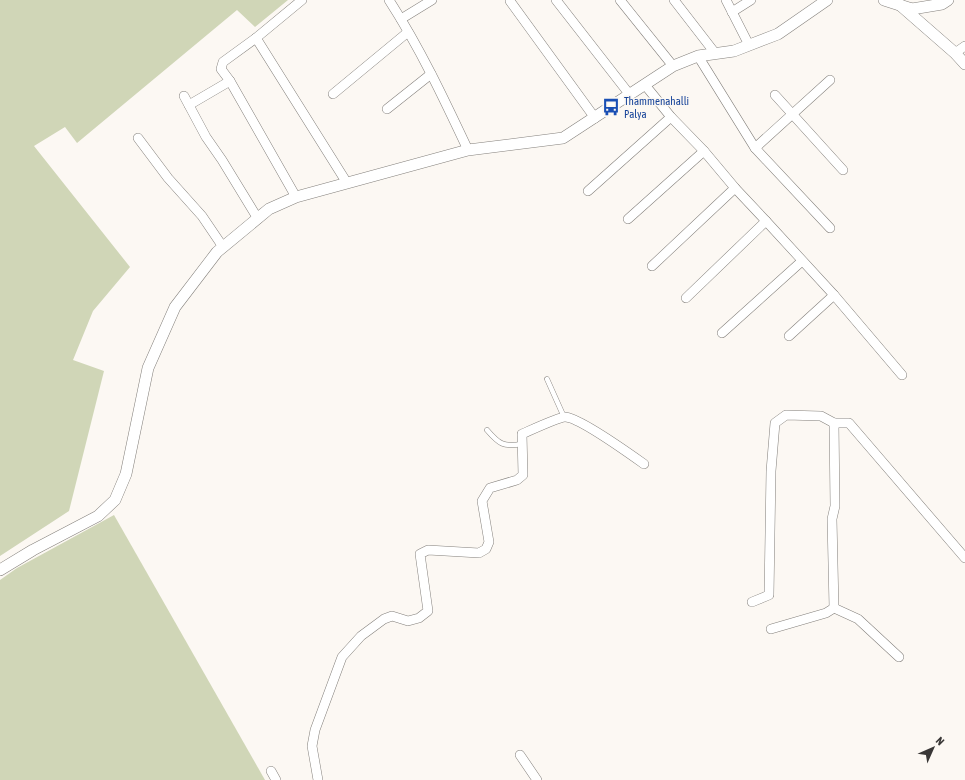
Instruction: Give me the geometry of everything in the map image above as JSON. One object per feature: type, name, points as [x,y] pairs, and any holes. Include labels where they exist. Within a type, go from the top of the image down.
[{"type":"street","points":[[296,197],[230,81],[221,69],[223,62],[256,38],[302,0]]},
{"type":"street","points":[[389,0],[431,74],[468,150]]},
{"type":"street","points":[[401,19],[432,0]]},
{"type":"street","points":[[556,0],[630,95]]},
{"type":"street","points":[[620,0],[673,66]]},
{"type":"street","points":[[674,0],[715,54]]},
{"type":"street","points":[[726,0],[749,45]]},
{"type":"street","points":[[732,12],[751,0]]},
{"type":"street","points":[[0,570],[98,516],[115,500],[126,474],[148,368],[175,306],[217,252],[269,209],[296,197],[468,150],[563,138],[673,66],[698,56],[734,51],[778,34],[827,0]]},
{"type":"street","points":[[884,0],[912,10],[942,4],[948,0]]},
{"type":"street","points":[[510,1],[595,118]]},
{"type":"street","points":[[900,5],[965,64]]},
{"type":"street","points":[[334,94],[408,32]]},
{"type":"street","points":[[256,38],[348,183]]},
{"type":"street","points":[[955,54],[965,46]]},
{"type":"street","points":[[698,56],[755,148],[830,228]]},
{"type":"street","points":[[387,109],[431,74]]},
{"type":"street","points":[[755,148],[830,80]]},
{"type":"street","points":[[189,105],[230,81]]},
{"type":"street","points":[[645,85],[671,117],[704,151],[735,188],[834,295],[902,375]]},
{"type":"street","points":[[775,95],[843,170]]},
{"type":"street","points":[[184,96],[206,137],[258,218]]},
{"type":"street","points":[[588,191],[671,117]]},
{"type":"street","points":[[138,138],[168,178],[202,216],[223,247]]},
{"type":"street","points":[[628,219],[704,151]]},
{"type":"street","points":[[652,266],[735,188]]},
{"type":"street","points":[[686,298],[766,221]]},
{"type":"street","points":[[722,332],[802,260]]},
{"type":"street","points":[[789,336],[834,295]]},
{"type":"street","points":[[752,602],[769,595],[771,471],[775,423],[786,415],[821,416],[834,423],[848,423],[965,558]]},
{"type":"street","points":[[318,780],[312,746],[315,730],[342,657],[361,636],[384,619],[392,616],[408,621],[420,618],[428,612],[420,554],[428,550],[479,553],[486,549],[489,542],[482,501],[490,488],[517,480],[523,475],[522,434],[564,416],[572,418],[602,436],[644,464]]},
{"type":"street","points":[[834,423],[835,506],[832,519],[834,608]]},
{"type":"street","points":[[771,629],[826,613],[834,608]]},
{"type":"street","points":[[834,608],[858,619],[899,657]]},
{"type":"street","points":[[520,755],[537,780]]},
{"type":"street","points":[[271,771],[276,780]]},
{"type":"lane","points":[[547,379],[564,416]]},
{"type":"lane","points":[[487,430],[500,443],[510,446],[522,444]]},
{"type":"green space","points":[[0,0],[288,0],[255,27],[237,10],[77,143],[65,127],[34,146],[130,267],[93,311],[73,360],[104,371],[69,511],[0,556]]},
{"type":"green space","points":[[114,515],[265,780],[0,780],[0,580],[17,568]]},
{"type":"place","name":"Thammenahalli Palya","points":[[611,107]]}]
